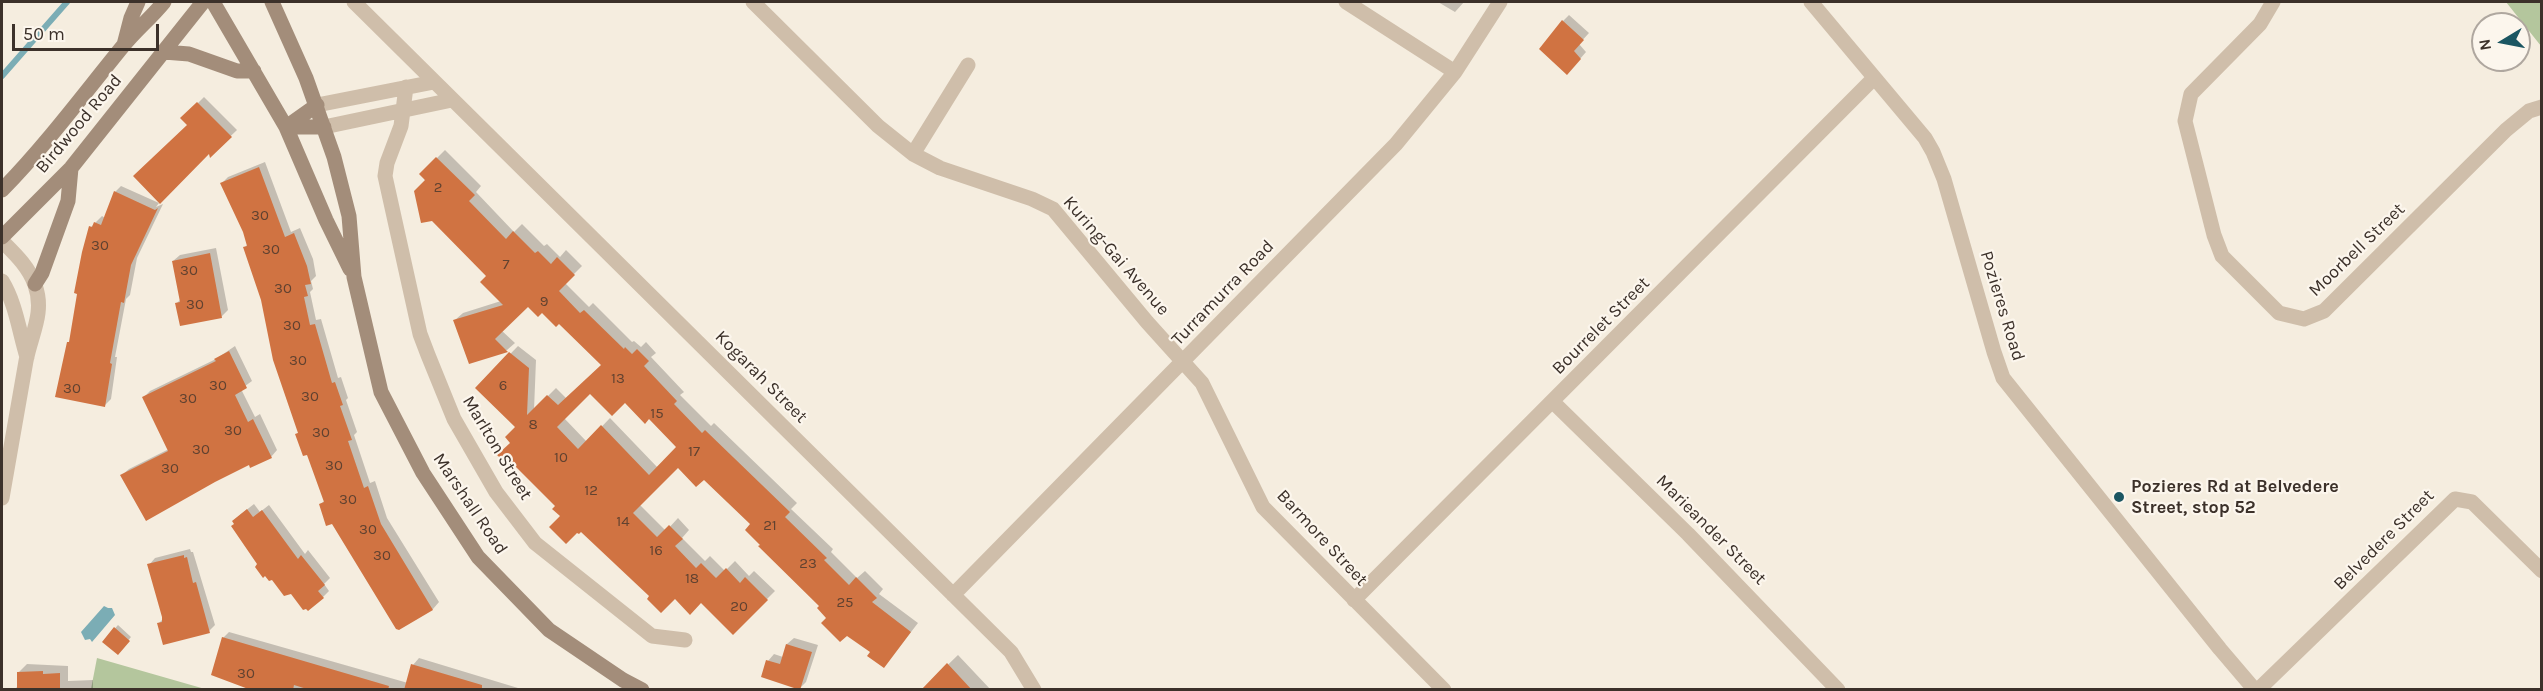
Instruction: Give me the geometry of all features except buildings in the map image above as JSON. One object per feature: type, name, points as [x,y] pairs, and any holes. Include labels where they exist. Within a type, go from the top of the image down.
[{"type":"main road","points":[[124,45],[130,18],[138,2]]},
{"type":"main road","name":"Birdwood Road","points":[[2,190],[52,135],[124,45],[151,19],[164,2]]},
{"type":"main road","name":"Birdwood Road","points":[[2,239],[71,168],[203,2]]},
{"type":"main road","name":"Marshall Road","points":[[213,2],[286,127],[326,220],[354,277]]},
{"type":"main road","name":"Marshall Road","points":[[272,2],[317,105],[349,216],[354,277],[381,392],[423,473],[478,557],[549,630],[623,680],[642,690]]},
{"type":"main road","points":[[164,52],[189,54],[237,71],[254,71]]},
{"type":"main road","points":[[286,127],[317,105]]},
{"type":"main road","points":[[286,127],[324,128]]},
{"type":"main road","points":[[35,284],[49,254],[68,201],[71,168]]},
{"type":"street","name":"Kogarah Street","points":[[354,2],[1011,652],[1034,690]]},
{"type":"street","name":"Kuring-Gai Avenue","points":[[753,2],[878,126],[913,154],[940,168],[1032,199],[1053,209],[1147,322],[1184,362]]},
{"type":"street","points":[[1346,2],[1455,72]]},
{"type":"street","name":"Turramurra Road","points":[[953,595],[1396,144],[1455,72],[1500,2]]},
{"type":"street","name":"Pozieres Road","points":[[1811,2],[1925,138],[1940,167],[1994,352],[2004,378],[2220,649],[2256,690]]},
{"type":"street","name":"Moorbell Street","points":[[2273,2],[2260,24],[2192,94],[2185,122],[2214,235],[2222,256],[2279,313],[2304,319],[2324,311],[2506,130],[2529,111],[2541,107]]},
{"type":"street","points":[[913,154],[968,64]]},
{"type":"street","name":"Bourrelet Street","points":[[1354,600],[1874,78]]},
{"type":"street","points":[[317,105],[434,82]]},
{"type":"street","name":"Marlton Street","points":[[406,87],[397,139],[386,166],[386,181],[420,334],[450,411],[496,492],[535,543],[652,636],[685,640]]},
{"type":"street","points":[[324,128],[452,100]]},
{"type":"street","points":[[2,239],[18,257],[35,284],[39,307],[38,322],[27,357],[2,498]]},
{"type":"street","points":[[2,281],[12,302],[27,357]]},
{"type":"street","name":"Barmore Street","points":[[1184,362],[1207,391],[1263,507],[1444,690]]},
{"type":"street","name":"Marieander Street","points":[[1553,402],[1688,534],[1838,690]]},
{"type":"street","name":"Belvedere Street","points":[[2256,690],[2455,499],[2472,502],[2541,572]]},
{"type":"green space","points":[[2506,2],[2541,2],[2541,46],[2531,33],[2531,12],[2514,12]]},
{"type":"green space","points":[[97,658],[205,689],[91,689]]},
{"type":"water","points":[[104,606],[112,608],[115,615],[92,642],[90,639],[85,640],[81,632]]},
{"type":"waterway","points":[[2,76],[67,2]]},
{"type":"place","name":"Pozieres Rd at Belvedere Street, stop 52","points":[[2119,497]]}]
